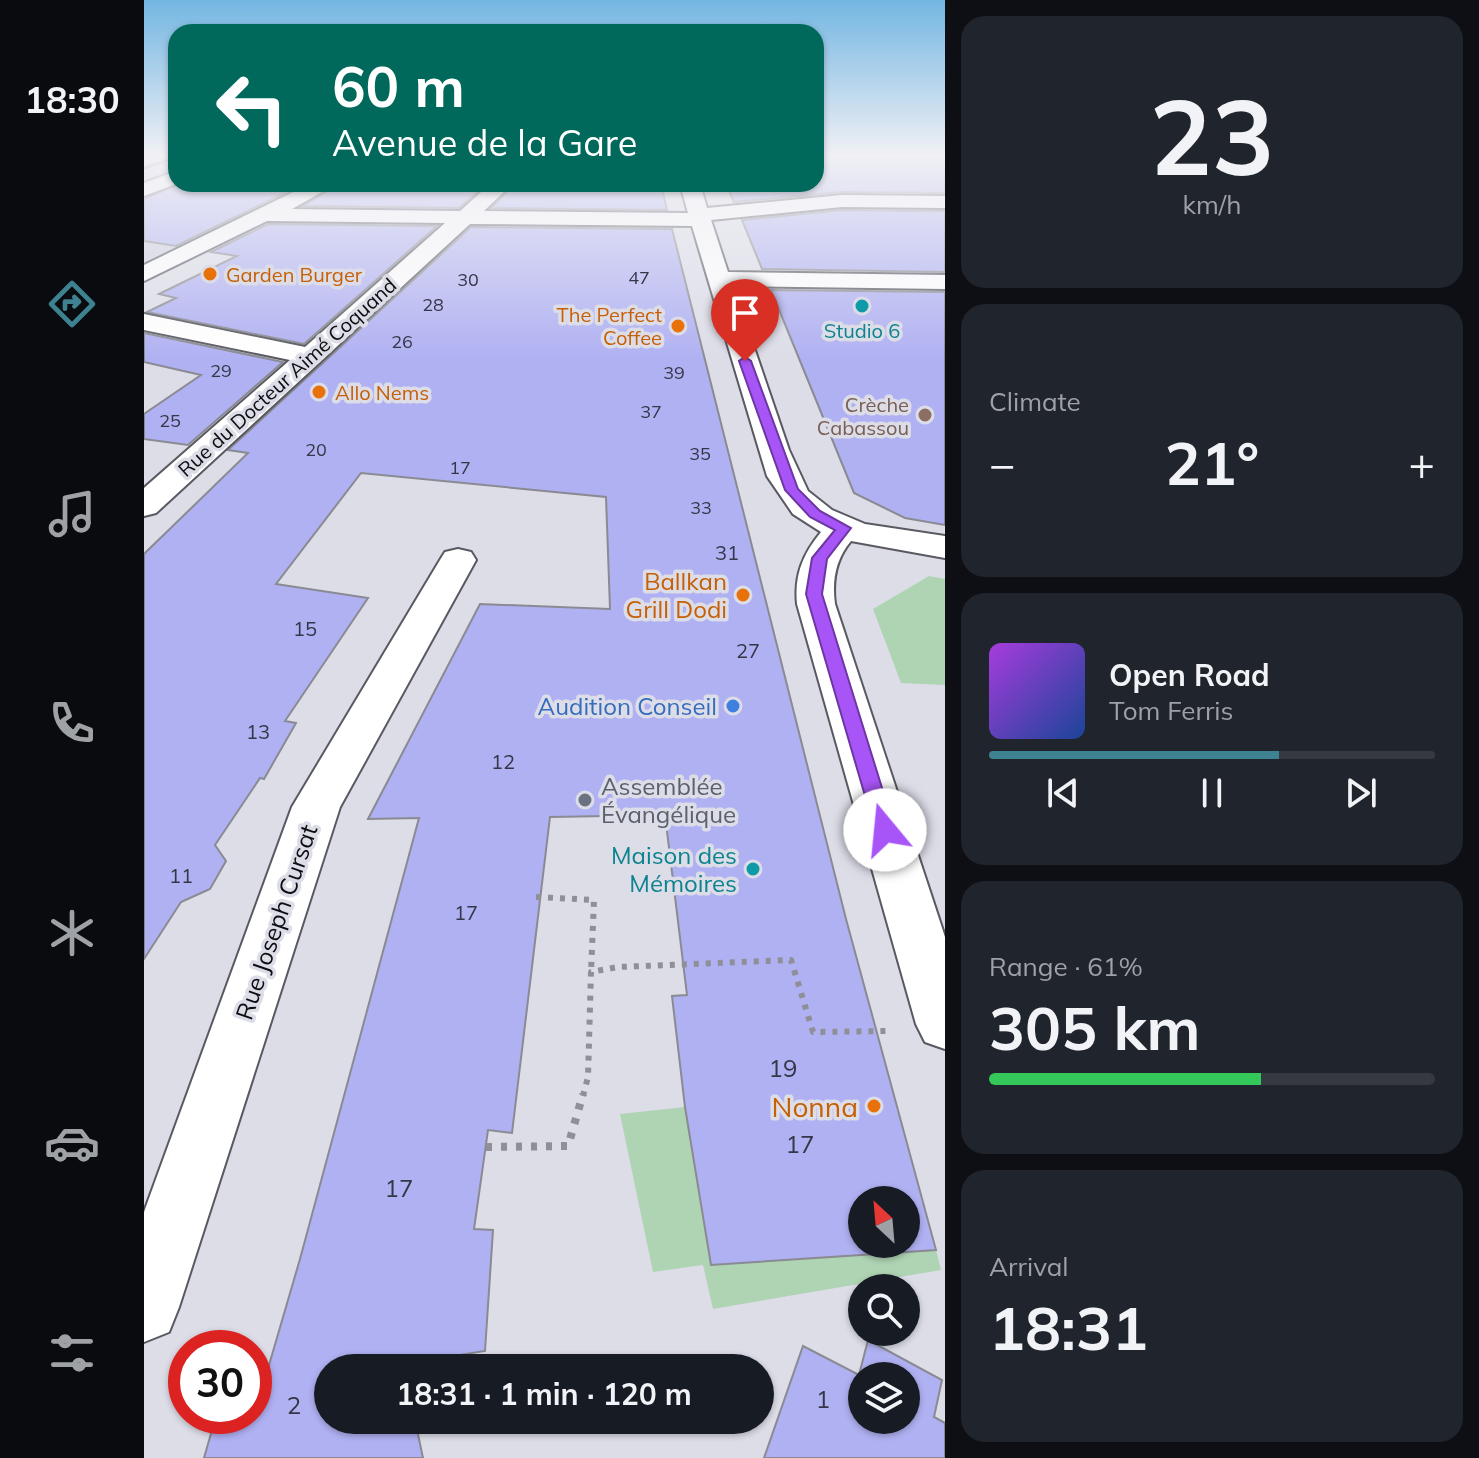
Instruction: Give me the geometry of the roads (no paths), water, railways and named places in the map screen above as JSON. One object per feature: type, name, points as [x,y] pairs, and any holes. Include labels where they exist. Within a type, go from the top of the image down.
[{"type":"street","points":[[144,262],[225,223]]},
{"type":"street","points":[[144,274],[247,223]]},
{"type":"street","name":"Rue du Docteur Aimé Coquand","points":[[144,506],[458,223]]},
{"type":"street","points":[[702,223],[753,386],[792,490],[815,514],[844,528],[945,547]]},
{"type":"street","points":[[719,279],[945,282]]},
{"type":"street","points":[[144,322],[310,356]]},
{"type":"street","points":[[844,528],[820,558],[814,582],[816,604],[945,1024]]},
{"type":"street","name":"Rue Joseph Cursat","points":[[144,1307],[316,807],[458,560]]},
{"type":"place","name":"Garden Burger","points":[[210,274]]},
{"type":"place","name":"Studio 6","points":[[862,306]]},
{"type":"place","name":"The Perfect Coffee","points":[[678,326]]},
{"type":"place","name":"Allo Nems","points":[[319,392]]},
{"type":"place","name":"Crèche Cabassou","points":[[925,415]]},
{"type":"place","name":"Ballkan Grill Dodi","points":[[743,595]]},
{"type":"place","name":"Audition Conseil","points":[[733,706]]},
{"type":"place","name":"Assemblée Évangélique","points":[[585,800]]},
{"type":"place","name":"Maison des Mémoires","points":[[753,869]]},
{"type":"place","name":"Nonna","points":[[874,1106]]}]
